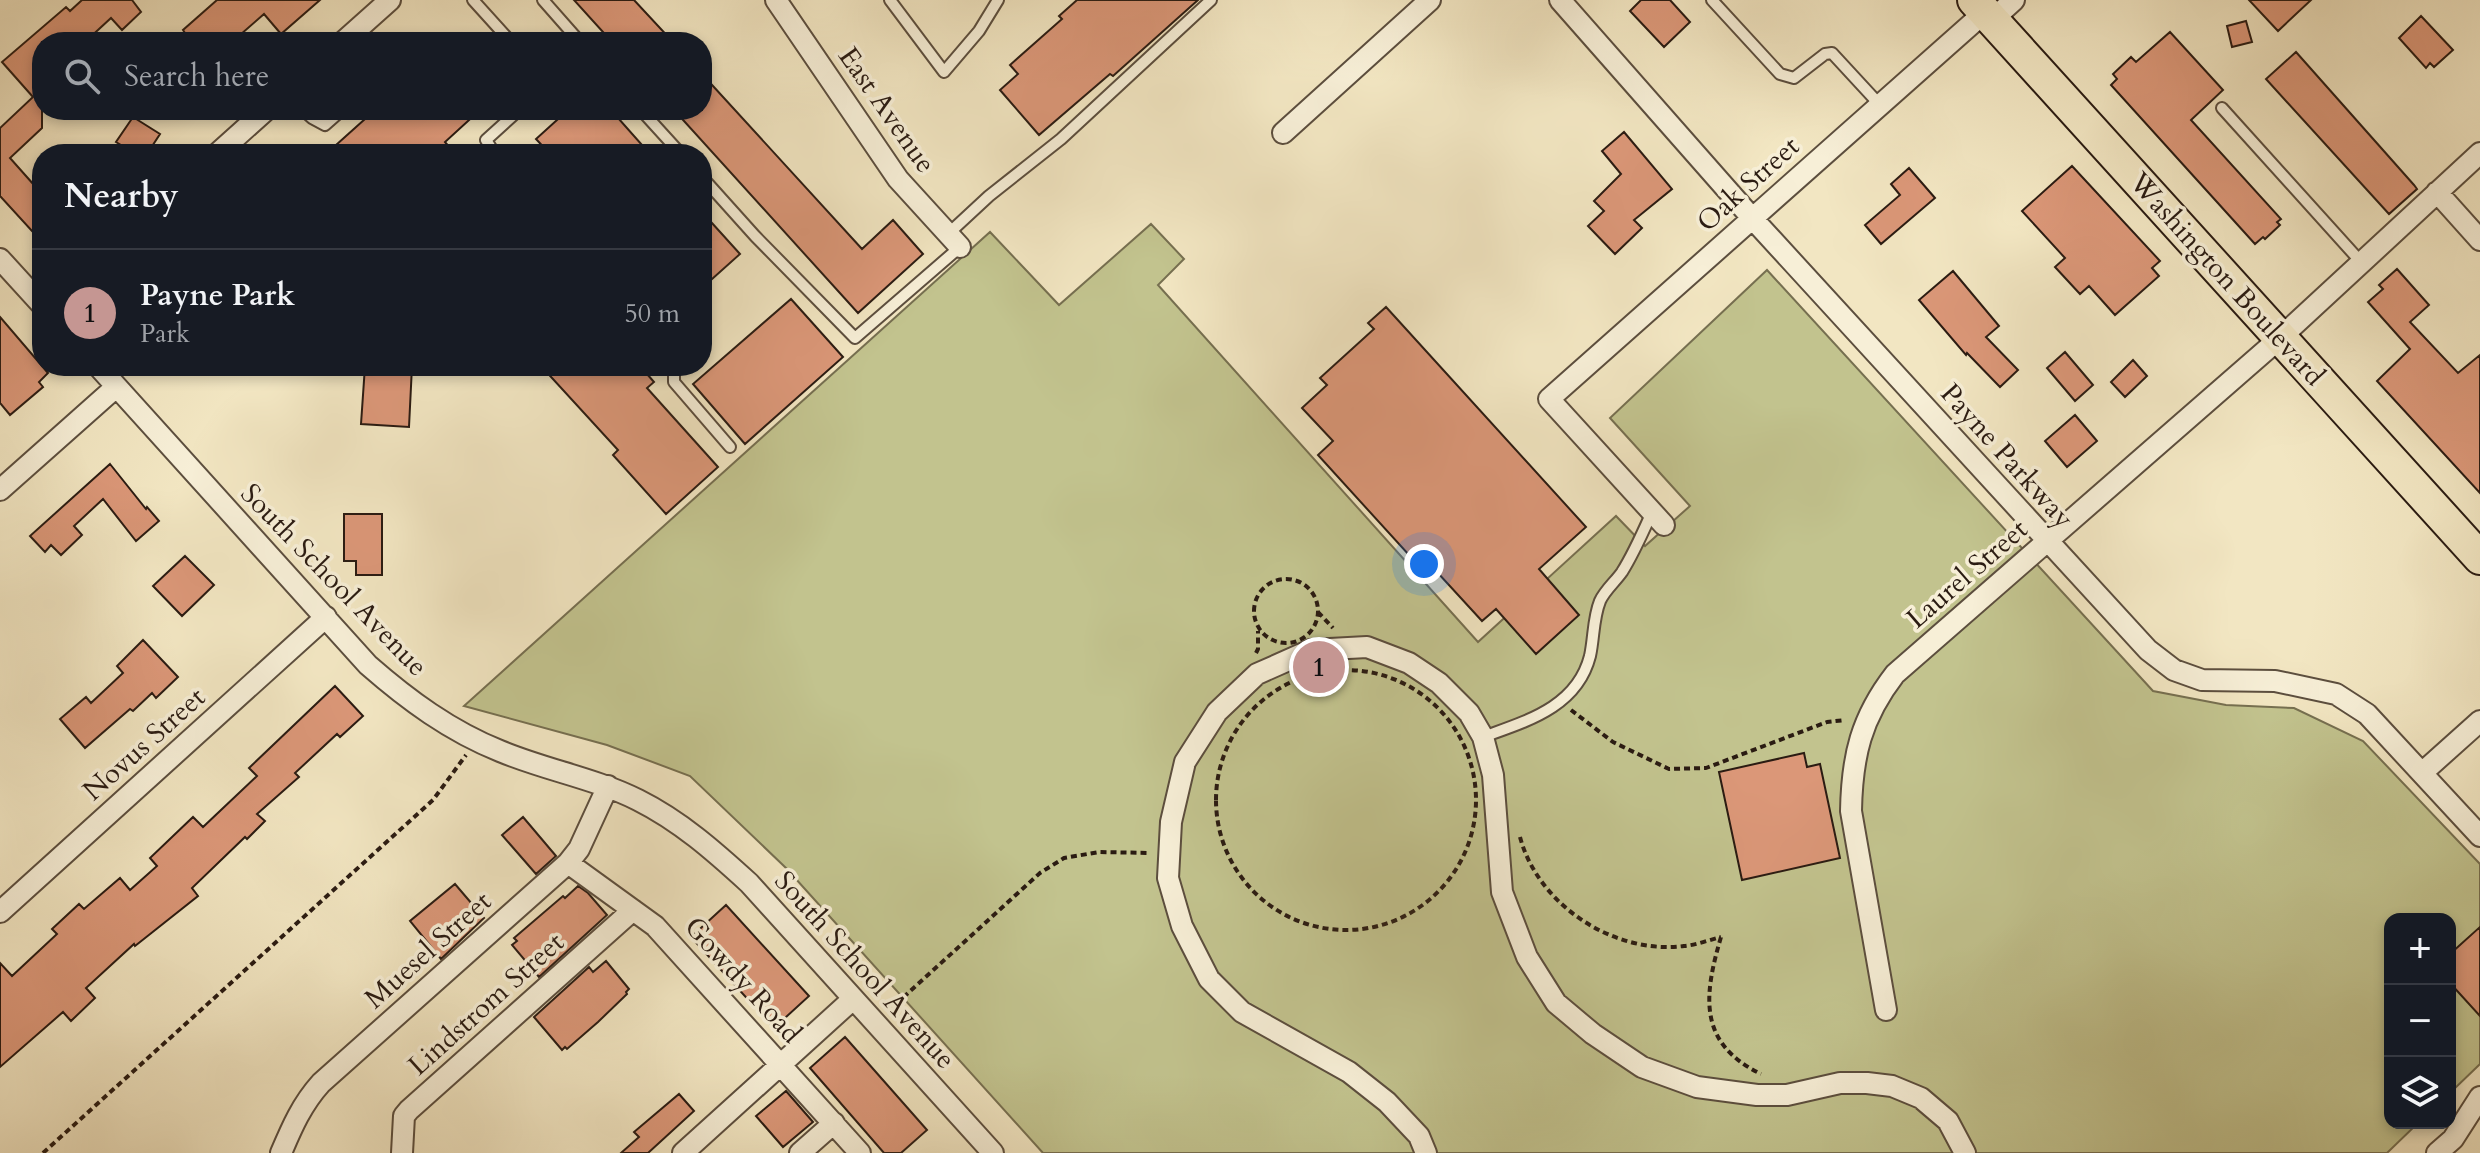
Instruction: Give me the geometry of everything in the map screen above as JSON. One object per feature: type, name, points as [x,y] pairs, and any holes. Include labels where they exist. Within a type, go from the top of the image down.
[{"type":"main road","name":"Washington Boulevard","points":[[1988,6],[2280,338],[2480,558]]},
{"type":"street","points":[[357,32],[390,0]]},
{"type":"street","name":"East Avenue","points":[[776,0],[898,179],[954,241]]},
{"type":"street","points":[[1283,133],[1430,0]]},
{"type":"street","name":"Payne Parkway","points":[[1560,0],[1752,218],[2132,634],[2174,670],[2202,680],[2275,681],[2336,694],[2367,714],[2480,836]]},
{"type":"street","name":"Oak Street","points":[[1658,518],[1549,399],[1988,6]]},
{"type":"street","points":[[228,144],[255,120]]},
{"type":"street","name":"Laurel Street","points":[[1886,1010],[1851,811],[1856,750],[1867,718],[1880,694],[1895,674],[2280,338],[2480,153]]},
{"type":"street","points":[[2437,192],[2480,240]]},
{"type":"street","points":[[0,259],[32,294]]},
{"type":"street","name":"South School Avenue","points":[[107,376],[368,665],[394,688],[433,717],[476,741],[608,786],[676,820],[749,883],[993,1153]]},
{"type":"street","points":[[0,490],[116,387]]},
{"type":"street","name":"Novus Street","points":[[0,912],[326,617]]},
{"type":"street","points":[[1426,1153],[1419,1136],[1377,1094],[1349,1072],[1242,1012],[1209,979],[1182,926],[1168,878],[1171,822],[1185,762],[1217,712],[1257,674],[1311,650],[1367,647],[1409,663],[1439,683],[1469,713],[1483,737],[1495,788],[1502,892],[1527,957],[1556,1003],[1593,1034],[1642,1067],[1697,1087],[1757,1095],[1787,1095],[1840,1083],[1892,1086],[1921,1098],[1948,1121],[1965,1153]]},
{"type":"street","points":[[2423,772],[2480,721]]},
{"type":"street","name":"Muesel Street","points":[[281,1153],[296,1118],[321,1083],[568,863],[579,849],[608,786]]},
{"type":"street","name":"Gowdy Road","points":[[568,863],[662,933],[860,1153]]},
{"type":"street","name":"Lindstrom Street","points":[[402,1153],[404,1116],[409,1110],[633,910]]},
{"type":"street","points":[[683,1153],[853,999]]},
{"type":"street","points":[[2437,1153],[2453,1139],[2477,1109]]},
{"type":"street","points":[[800,1153],[834,1123]]},
{"type":"lane","points":[[473,0],[502,32]]},
{"type":"lane","points":[[543,0],[571,32]]},
{"type":"lane","points":[[890,0],[944,72],[979,31],[998,0]]},
{"type":"lane","points":[[712,188],[855,338],[954,241],[989,196],[1061,139],[1211,0]]},
{"type":"lane","points":[[1712,0],[1780,74],[1794,78],[1825,54],[1832,53],[1880,105]]},
{"type":"lane","points":[[2222,108],[2361,262]]},
{"type":"lane","points":[[489,144],[486,140],[508,120]]},
{"type":"lane","points":[[650,120],[672,144]]},
{"type":"lane","points":[[674,376],[674,382],[730,447]]},
{"type":"lane","points":[[1483,737],[1528,721],[1561,703],[1574,688],[1589,660],[1602,598],[1658,518]]},
{"type":"path","points":[[1277,648],[1303,639],[1313,630],[1318,618],[1314,594],[1305,584],[1281,578],[1259,592],[1253,616],[1267,638],[1286,643]]},
{"type":"path","points":[[1318,612],[1328,625],[1341,633]]},
{"type":"path","points":[[1254,657],[1258,649],[1258,628]]},
{"type":"path","points":[[1253,700],[1299,672],[1313,668],[1342,664],[1376,666],[1399,674],[1427,690],[1452,713],[1479,767],[1483,791]]},
{"type":"path","points":[[1362,668],[1411,687],[1447,717],[1463,739],[1476,788],[1476,813],[1462,863],[1429,902],[1383,926],[1332,931],[1283,915],[1243,882],[1220,836],[1216,785],[1232,736],[1265,697],[1310,673],[1362,668]]},
{"type":"path","points":[[1561,703],[1613,742],[1669,769],[1706,768],[1827,722],[1867,718]]},
{"type":"path","points":[[43,1153],[433,800],[476,741]]},
{"type":"path","points":[[1518,829],[1533,868],[1549,893],[1588,923],[1631,942],[1656,946],[1684,946],[1721,937],[1708,985],[1708,1008],[1713,1027],[1722,1045],[1734,1057],[1763,1075]]},
{"type":"path","points":[[1153,845],[1154,864]]},
{"type":"path","points":[[896,1004],[1040,873],[1064,858],[1099,852],[1153,853]]},
{"type":"green space","points":[[1151,224],[1184,259],[1158,285],[1478,642],[1616,516],[1645,546],[1690,506],[1610,418],[1767,270],[2153,691],[2226,705],[2294,708],[2363,741],[2480,864],[2480,1064],[2456,1087],[2456,913],[2384,913],[2384,1129],[2412,1129],[2387,1153],[1043,1153],[786,868],[690,776],[607,745],[464,706],[990,232],[1059,305]]},
{"type":"building","points":[[82,0],[132,0],[141,12],[122,30],[111,18],[96,32],[37,32],[66,7],[70,11]]},
{"type":"building","points":[[217,0],[320,0],[283,32],[279,32],[264,14],[243,32],[183,30]]},
{"type":"building","points":[[574,0],[634,0],[664,32],[603,32]]},
{"type":"building","points":[[1077,0],[1198,0],[1113,76],[1110,74],[1039,135],[1000,90],[1018,74],[1010,65],[1062,19],[1059,16]]},
{"type":"building","points":[[1641,0],[1670,0],[1690,22],[1664,47],[1630,11]]},
{"type":"building","points":[[2249,0],[2311,0],[2278,31]]},
{"type":"building","points":[[2421,16],[2453,50],[2434,67],[2430,63],[2426,68],[2399,38]]},
{"type":"building","points":[[2246,21],[2252,42],[2232,47],[2227,26]]},
{"type":"building","points":[[2170,32],[2223,90],[2191,120],[2281,219],[2277,222],[2280,225],[2255,244],[2111,85],[2117,79],[2113,74],[2131,57],[2136,62]]},
{"type":"building","points":[[32,36],[32,96],[2,62]]},
{"type":"building","points":[[2296,52],[2417,189],[2389,214],[2266,79]]},
{"type":"building","points":[[712,85],[862,249],[893,220],[923,254],[858,313],[712,152],[712,144],[705,144],[683,120],[712,120]]},
{"type":"building","points":[[32,98],[32,120],[42,120],[42,128],[10,158],[32,183],[32,231],[0,196],[0,128]]},
{"type":"building","points":[[131,120],[138,120],[160,134],[154,144],[116,142]]},
{"type":"building","points":[[364,120],[469,120],[445,142],[447,144],[337,144]]},
{"type":"building","points":[[557,120],[620,120],[641,144],[541,144],[536,139]]},
{"type":"building","points":[[1624,132],[1672,189],[1634,220],[1642,228],[1615,254],[1588,226],[1604,211],[1594,201],[1621,174],[1602,151]]},
{"type":"building","points":[[2072,166],[2160,261],[2152,268],[2159,276],[2115,315],[2089,286],[2080,294],[2055,267],[2065,258],[2022,211]]},
{"type":"building","points":[[1909,168],[1935,198],[1881,244],[1865,225],[1900,195],[1891,184]]},
{"type":"building","points":[[712,223],[740,254],[712,279]]},
{"type":"building","points":[[2397,269],[2429,305],[2410,322],[2458,373],[2480,355],[2480,493],[2377,381],[2410,349],[2368,302],[2383,289],[2379,285]]},
{"type":"building","points":[[1953,271],[1999,326],[1986,337],[2018,370],[2000,387],[1966,355],[1919,300]]},
{"type":"building","points":[[791,299],[843,357],[745,444],[693,384],[702,376],[712,376],[712,368]]},
{"type":"building","points":[[1386,307],[1586,527],[1539,569],[1579,615],[1536,654],[1496,609],[1482,621],[1415,548],[1409,555],[1318,455],[1333,441],[1302,408],[1327,385],[1320,378],[1374,329],[1368,323]]},
{"type":"building","points":[[0,317],[32,354],[32,376],[45,376],[39,382],[43,387],[10,415],[0,403]]},
{"type":"building","points":[[2065,352],[2093,385],[2075,401],[2047,368]]},
{"type":"building","points":[[2133,360],[2147,376],[2125,397],[2111,382]]},
{"type":"building","points":[[364,376],[412,376],[409,427],[361,424]]},
{"type":"building","points":[[550,376],[649,376],[654,382],[647,388],[718,467],[666,514],[613,455],[618,450]]},
{"type":"building","points":[[2075,415],[2097,441],[2067,467],[2045,441]]},
{"type":"building","points":[[110,464],[159,521],[136,541],[103,499],[74,526],[82,535],[61,555],[51,545],[45,552],[30,536]]},
{"type":"building","points":[[344,514],[382,514],[382,575],[356,575],[356,561],[344,561]]},
{"type":"building","points":[[185,556],[214,585],[182,616],[153,586]]},
{"type":"building","points":[[143,640],[178,677],[156,698],[152,693],[133,711],[130,709],[85,748],[60,719],[86,697],[91,703],[123,673],[117,666]]},
{"type":"building","points":[[335,686],[363,716],[340,737],[337,734],[295,773],[299,777],[257,814],[265,821],[192,888],[198,896],[134,944],[86,988],[95,998],[71,1021],[63,1012],[0,1067],[0,963],[12,976],[57,934],[52,929],[79,904],[84,909],[120,878],[130,890],[157,866],[150,858],[193,817],[203,827],[257,776],[249,768]]},
{"type":"building","points":[[1804,753],[1807,767],[1820,764],[1840,858],[1742,880],[1719,772]]},
{"type":"building","points":[[523,817],[556,856],[536,874],[502,835]]},
{"type":"building","points":[[455,884],[484,918],[441,959],[410,921]]},
{"type":"building","points":[[578,886],[607,915],[539,977],[512,945],[517,941],[514,938]]},
{"type":"building","points":[[726,905],[809,996],[774,1028],[691,937]]},
{"type":"building","points":[[2480,927],[2480,1016],[2456,990],[2456,949]]},
{"type":"building","points":[[606,961],[629,989],[627,994],[567,1049],[562,1050],[534,1017],[589,967],[593,972]]},
{"type":"building","points":[[845,1037],[927,1130],[901,1153],[884,1153],[810,1068]]},
{"type":"building","points":[[786,1091],[813,1122],[783,1147],[756,1116]]},
{"type":"building","points":[[679,1094],[694,1111],[648,1153],[621,1153],[639,1137],[634,1132]]},
{"type":"place","name":"Payne Park","points":[[1319,667]]}]
